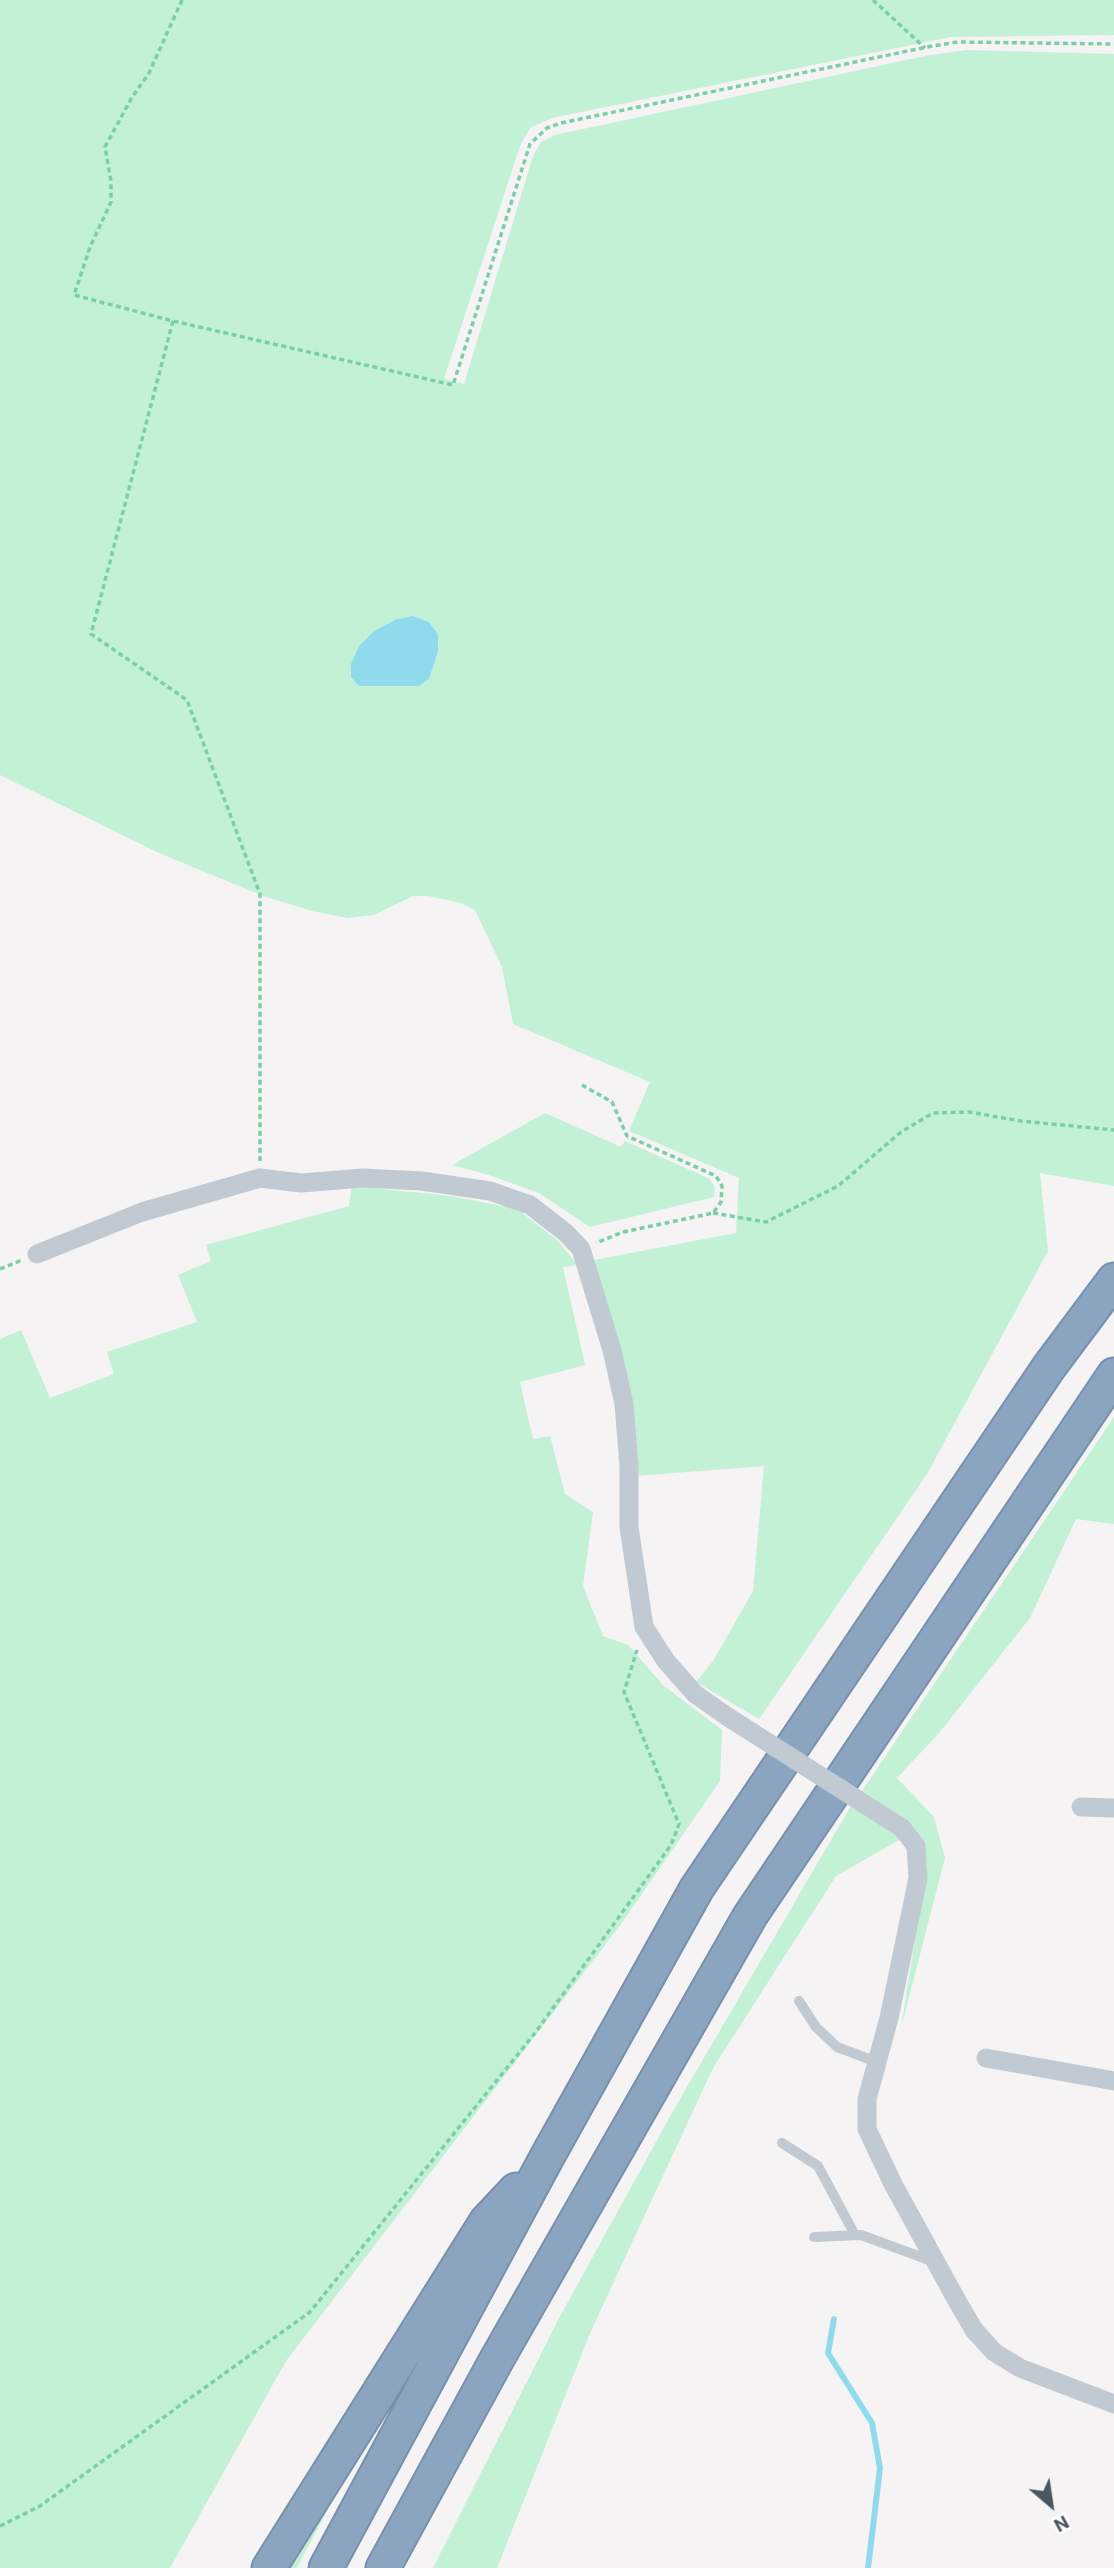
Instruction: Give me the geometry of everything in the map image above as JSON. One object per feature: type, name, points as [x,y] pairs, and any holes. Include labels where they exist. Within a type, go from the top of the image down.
[{"type":"highway","points":[[326,2568],[547,2157],[697,1888],[1049,1367],[1114,1280]]},
{"type":"highway","points":[[383,2568],[497,2359],[750,1916],[1114,1375]]},
{"type":"highway","points":[[269,2568],[486,2222],[547,2157]]},
{"type":"highway","points":[[410,2568],[452,2481],[497,2359]]},
{"type":"street","points":[[37,1254],[142,1212],[260,1178],[301,1183],[363,1178],[422,1181],[490,1191],[530,1205],[566,1233],[581,1249],[624,1404],[629,1466],[629,1527],[644,1627],[666,1661],[695,1694],[902,1828],[916,1846],[918,1878],[890,2018],[867,2099],[867,2129],[893,2185],[974,2330],[994,2352],[1020,2368],[1114,2404]]},
{"type":"street","points":[[1081,1807],[1114,1808]]},
{"type":"street","points":[[986,2058],[1114,2081]]},
{"type":"lane","points":[[799,2001],[816,2027],[837,2047],[877,2062]]},
{"type":"lane","points":[[782,2143],[818,2166],[855,2235]]},
{"type":"lane","points":[[814,2237],[860,2235],[936,2262]]},
{"type":"path","points":[[182,0],[149,74],[131,99],[105,146],[111,181],[111,202],[90,247],[74,295],[173,321],[453,385],[530,144],[547,128],[561,122],[958,42],[1114,44]]},
{"type":"path","points":[[873,0],[925,48]]},
{"type":"path","points":[[173,321],[91,634],[187,700],[260,894],[260,1178]]},
{"type":"path","points":[[582,1085],[612,1102],[627,1136],[716,1176],[722,1186],[721,1202],[713,1213]]},
{"type":"path","points":[[581,1249],[623,1232],[713,1213],[766,1222],[838,1186],[901,1132],[933,1113],[969,1112],[1021,1121],[1114,1130]]},
{"type":"path","points":[[0,2526],[40,2506],[310,2312],[535,2033],[671,1845],[679,1824],[624,1692],[644,1627]]},
{"type":"green space","points":[[0,0],[1114,0],[1114,35],[951,37],[552,118],[530,128],[520,146],[444,379],[464,384],[533,156],[541,142],[555,135],[925,56],[966,50],[1114,54],[1114,1186],[1040,1173],[1048,1251],[927,1474],[759,1719],[696,1682],[713,1661],[753,1591],[764,1466],[637,1476],[594,1260],[736,1233],[739,1178],[629,1131],[650,1082],[513,1024],[502,967],[475,910],[461,903],[428,896],[413,896],[374,915],[348,918],[312,911],[263,896],[159,853],[0,775]],"holes":[[[413,616],[429,622],[438,634],[438,652],[429,679],[419,686],[374,631],[397,619]]]},
{"type":"green space","points":[[545,1113],[621,1147],[625,1141],[710,1179],[715,1188],[714,1197],[590,1227],[539,1193],[452,1165]]},
{"type":"green space","points":[[352,1186],[451,1196],[517,1209],[557,1240],[578,1265],[563,1267],[585,1365],[520,1382],[533,1439],[550,1436],[565,1494],[593,1512],[583,1586],[603,1636],[628,1645],[663,1685],[722,1730],[720,1781],[621,1924],[286,2361],[170,2568],[0,2568],[0,1339],[21,1330],[50,1398],[114,1374],[107,1352],[197,1322],[178,1275],[211,1261],[206,1245],[349,1206]]},
{"type":"green space","points":[[1114,1417],[1114,1524],[1076,1519],[1030,1618],[939,1733],[897,1778],[934,1817],[945,1858],[901,2028],[927,1865],[923,1842],[909,1823],[862,1791]]},
{"type":"green space","points":[[852,1804],[899,1832],[901,1839],[836,1876],[713,2068],[591,2331],[497,2568],[433,2568],[558,2320],[673,2111]]},
{"type":"green space","points":[[351,2465],[297,2568],[283,2568]]},
{"type":"water","points":[[413,616],[429,622],[438,634],[438,652],[429,679],[419,686],[359,686],[351,677],[351,664],[359,646],[374,631],[397,619]]},
{"type":"waterway","points":[[834,2319],[828,2353],[872,2423],[880,2468],[868,2568]]}]
